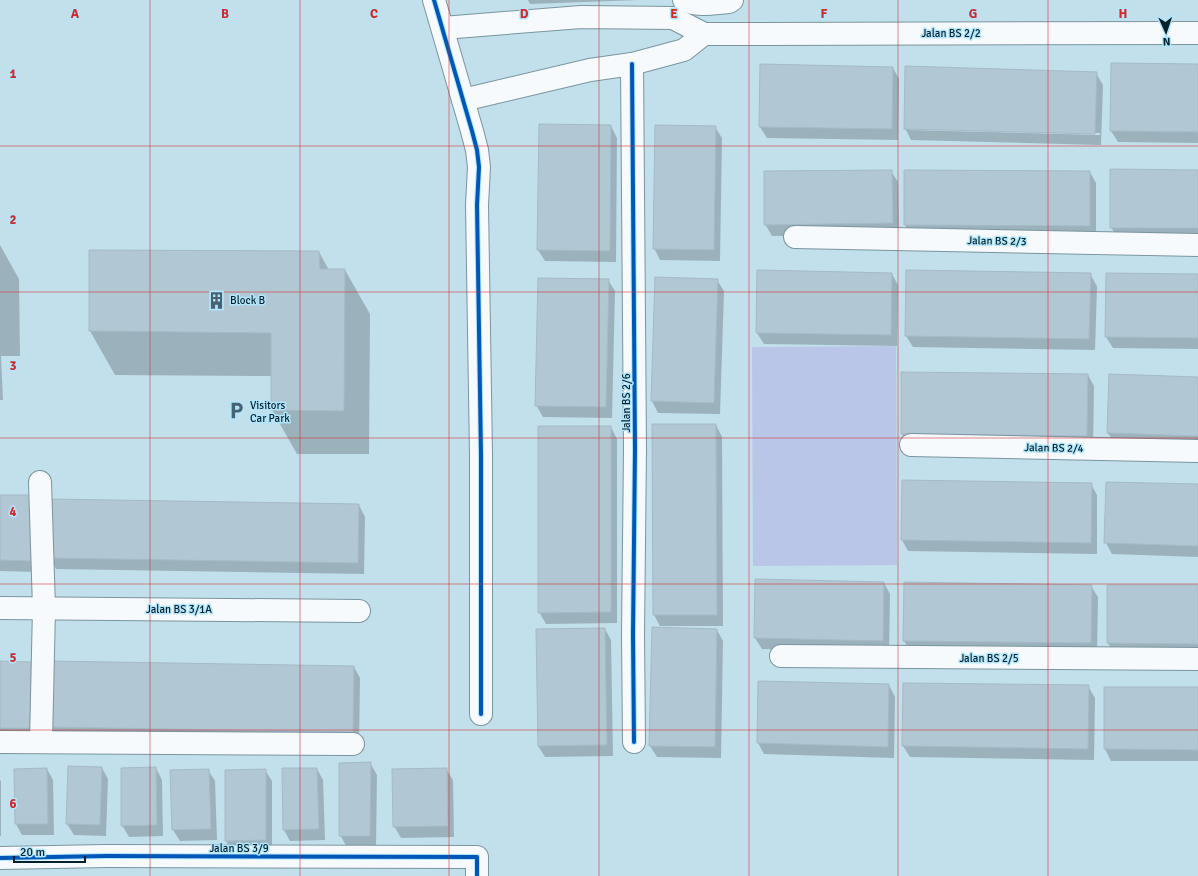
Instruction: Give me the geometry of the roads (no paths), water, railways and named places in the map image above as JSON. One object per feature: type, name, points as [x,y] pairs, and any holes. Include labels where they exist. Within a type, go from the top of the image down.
[{"type":"street","points":[[434,0],[477,150],[479,167],[477,205],[481,455],[481,714]]},
{"type":"street","points":[[463,100],[590,70],[632,64],[684,50],[709,34],[722,2],[689,3],[684,0]]},
{"type":"street","points":[[443,28],[581,17],[673,18],[709,34]]},
{"type":"street","name":"Jalan BS 2/2","points":[[709,34],[1198,33]]},
{"type":"street","name":"Jalan BS 2/6","points":[[632,64],[636,449],[634,742]]},
{"type":"street","name":"Jalan BS 2/3","points":[[795,237],[1198,244]]},
{"type":"street","name":"Jalan BS 2/4","points":[[911,445],[1198,451]]},
{"type":"street","points":[[40,482],[44,608],[41,742]]},
{"type":"street","name":"Jalan BS 3/1A","points":[[0,608],[359,611]]},
{"type":"street","name":"Jalan BS 2/5","points":[[781,656],[1198,659]]},
{"type":"street","points":[[0,742],[353,744]]},
{"type":"street","name":"Jalan BS 3/9","points":[[0,858],[51,867],[106,856],[477,867]]},
{"type":"place","name":"Block B","points":[[217,300]]},
{"type":"place","name":"Visitors Car Park","points":[[237,411]]}]
